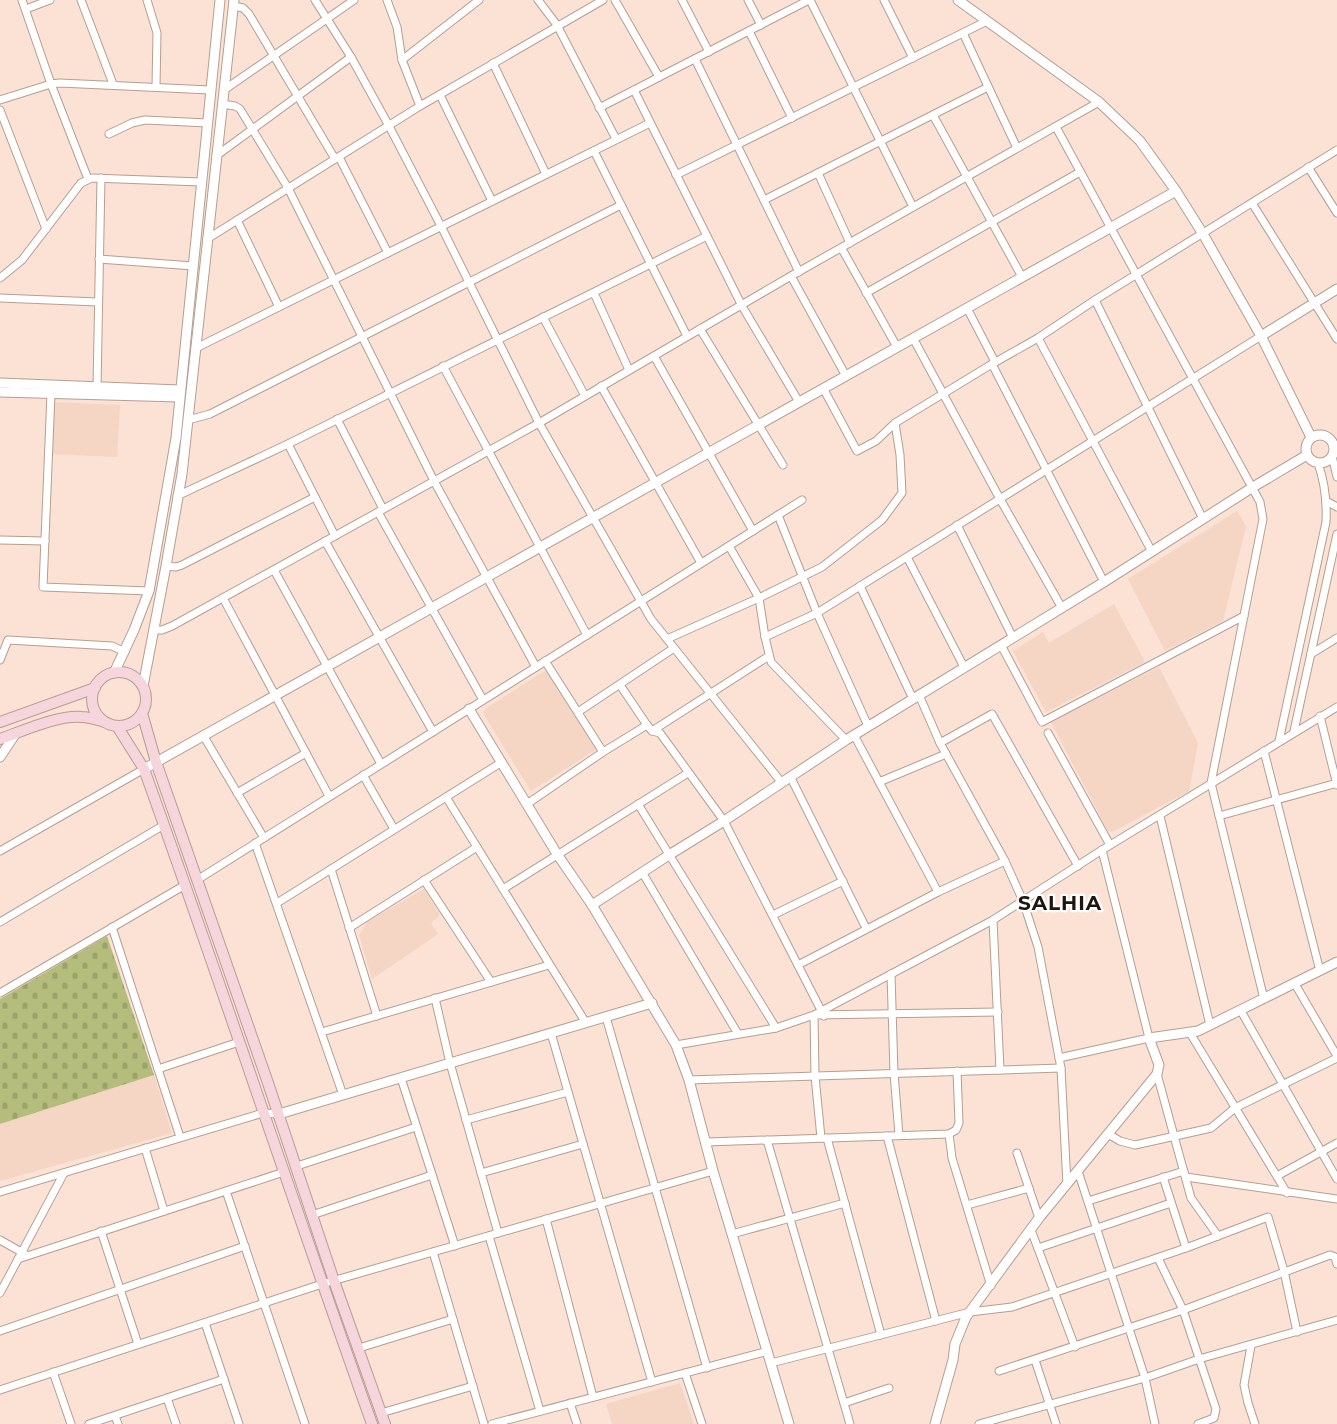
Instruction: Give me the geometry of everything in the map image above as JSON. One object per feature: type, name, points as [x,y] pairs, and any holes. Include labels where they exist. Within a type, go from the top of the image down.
[{"type":"main road","points":[[0,739],[46,723],[69,718],[84,717],[106,723],[117,726],[132,723],[142,713],[146,700],[143,686],[130,675],[114,673],[102,678],[95,688],[92,699],[95,710],[106,723]]},
{"type":"main road","points":[[0,722],[95,688]]},
{"type":"main road","points":[[142,713],[156,762],[196,880],[297,1166],[334,1281],[385,1424]]},
{"type":"main road","points":[[117,726],[144,768],[372,1424]]},
{"type":"street","points":[[22,0],[51,84],[88,178]]},
{"type":"street","points":[[26,9],[50,0]]},
{"type":"street","points":[[81,0],[113,84]]},
{"type":"street","points":[[148,0],[158,33],[156,87]]},
{"type":"street","points":[[114,673],[125,652],[149,591],[176,438],[220,0]]},
{"type":"street","points":[[314,0],[351,57],[389,126],[539,423],[651,619],[782,783]]},
{"type":"street","points":[[224,90],[354,0]]},
{"type":"street","points":[[387,0],[397,27],[402,60],[420,106]]},
{"type":"street","points":[[402,60],[479,0]]},
{"type":"street","points":[[538,0],[557,25],[616,139]]},
{"type":"street","points":[[207,239],[420,106],[603,0]]},
{"type":"street","points":[[614,0],[659,77]]},
{"type":"street","points":[[682,0],[708,52]]},
{"type":"street","points":[[748,0],[761,25]]},
{"type":"street","points":[[599,108],[810,0],[913,207]]},
{"type":"street","points":[[884,0],[913,58]]},
{"type":"street","points":[[958,0],[1099,102],[1140,141],[1176,191],[1203,234],[1261,336],[1311,437]]},
{"type":"street","points":[[143,686],[182,474],[234,3],[243,8],[248,14],[337,158],[388,253]]},
{"type":"street","points":[[676,176],[987,21]]},
{"type":"street","points":[[749,31],[792,118]]},
{"type":"street","points":[[963,33],[1018,148]]},
{"type":"street","points":[[216,156],[351,57]]},
{"type":"street","points":[[695,59],[799,272]]},
{"type":"street","points":[[492,63],[546,174]]},
{"type":"street","points":[[0,100],[51,84],[113,84],[210,90]]},
{"type":"street","points":[[764,200],[988,87]]},
{"type":"street","points":[[634,90],[742,306],[799,402]]},
{"type":"street","points":[[440,95],[492,201]]},
{"type":"street","points":[[153,630],[162,630],[172,626],[539,423],[791,276],[1099,102]]},
{"type":"street","points":[[222,104],[235,106],[240,109],[254,129],[288,188],[434,481],[536,667]]},
{"type":"street","points":[[0,110],[46,229]]},
{"type":"street","points":[[933,115],[1022,277]]},
{"type":"street","points":[[109,134],[132,122],[144,120],[207,123]]},
{"type":"street","points":[[196,348],[650,123]]},
{"type":"street","points":[[1056,127],[1260,502],[1263,518],[1211,783],[1264,999]]},
{"type":"street","points":[[594,150],[687,336]]},
{"type":"street","points":[[823,388],[858,451],[876,441],[895,423],[993,363],[1038,338],[1136,274],[1337,150]]},
{"type":"street","points":[[1308,168],[1337,213]]},
{"type":"street","points":[[866,293],[1080,172]]},
{"type":"street","points":[[818,173],[850,243]]},
{"type":"street","points":[[0,278],[22,260],[81,183],[88,178],[201,182]]},
{"type":"street","points":[[97,386],[101,178]]},
{"type":"street","points":[[0,851],[144,768],[1176,191]]},
{"type":"street","points":[[1252,203],[1337,339]]},
{"type":"street","points":[[188,420],[210,414],[621,205]]},
{"type":"street","points":[[237,220],[279,307]]},
{"type":"street","points":[[177,496],[288,444],[707,236]]},
{"type":"street","points":[[842,248],[897,347]]},
{"type":"street","points":[[99,259],[193,266]]},
{"type":"street","points":[[791,276],[846,376]]},
{"type":"street","points":[[765,637],[817,613],[1337,289]]},
{"type":"street","points":[[594,293],[629,370]]},
{"type":"street","points":[[0,298],[98,302]]},
{"type":"street","points":[[1095,300],[1203,519]]},
{"type":"street","points":[[967,308],[1046,470],[1104,582]]},
{"type":"street","points":[[543,317],[585,396]]},
{"type":"street","points":[[700,329],[783,465]]},
{"type":"street","points":[[913,338],[1000,499],[1062,608]]},
{"type":"street","points":[[1038,338],[1152,552]]},
{"type":"street","points":[[654,356],[753,531]]},
{"type":"street","points":[[443,366],[588,635]]},
{"type":"street","points":[[0,383],[97,386],[180,394]]},
{"type":"street","points":[[601,386],[701,563]]},
{"type":"street","points":[[0,392],[180,394]]},
{"type":"street","points":[[51,394],[43,586],[149,591]]},
{"type":"street","points":[[337,419],[380,510],[483,700]]},
{"type":"street","points":[[667,639],[759,598],[829,563],[882,520],[902,493],[900,455],[895,423]]},
{"type":"street","points":[[1335,450],[1326,462],[1318,463],[1310,460],[1306,455],[1306,445],[1311,437],[1318,434],[1325,435],[1333,442],[1335,450],[1337,477]]},
{"type":"street","points":[[288,444],[335,536]]},
{"type":"street","points":[[592,905],[868,726],[1062,608],[1306,455]]},
{"type":"street","points":[[1279,741],[1324,533],[1325,488],[1318,463]]},
{"type":"street","points":[[166,566],[176,567],[182,565],[315,496]]},
{"type":"street","points":[[196,880],[802,500]]},
{"type":"street","points":[[1326,501],[1337,507]]},
{"type":"street","points":[[778,515],[817,613],[868,726]]},
{"type":"street","points":[[957,526],[1013,638]]},
{"type":"street","points":[[1294,731],[1337,534]]},
{"type":"street","points":[[0,540],[45,541]]},
{"type":"street","points":[[325,541],[433,732]]},
{"type":"street","points":[[729,546],[759,598],[771,662],[846,740]]},
{"type":"street","points":[[906,557],[964,667]]},
{"type":"street","points":[[274,570],[381,764]]},
{"type":"street","points":[[860,586],[940,744],[1005,861],[1023,901],[1038,947],[1061,1068],[1067,1185]]},
{"type":"street","points":[[223,598],[329,796]]},
{"type":"street","points":[[1001,645],[1042,722],[1244,616]]},
{"type":"street","points":[[1311,654],[1337,638]]},
{"type":"street","points":[[0,660],[8,640],[112,646],[125,652]]},
{"type":"street","points":[[578,712],[674,648]]},
{"type":"street","points":[[652,732],[769,656]]},
{"type":"street","points":[[545,661],[604,752]]},
{"type":"street","points":[[620,685],[652,732],[660,733],[724,821],[823,1013]]},
{"type":"street","points":[[823,1013],[891,974],[993,920],[1102,850],[1337,706]]},
{"type":"street","points":[[470,708],[557,854],[592,905],[676,1045],[689,1080],[713,1170],[789,1424]]},
{"type":"street","points":[[940,744],[992,714],[1078,866]]},
{"type":"street","points":[[1219,816],[1337,784],[1320,716]]},
{"type":"street","points":[[527,804],[647,725]]},
{"type":"street","points":[[1048,733],[1110,846]]},
{"type":"street","points":[[0,757],[16,734]]},
{"type":"street","points":[[203,735],[264,838]]},
{"type":"street","points":[[854,735],[938,892]]},
{"type":"street","points":[[1264,751],[1320,971]]},
{"type":"street","points":[[237,793],[306,753]]},
{"type":"street","points":[[879,782],[946,754]]},
{"type":"street","points":[[276,903],[502,762]]},
{"type":"street","points":[[503,889],[688,773]]},
{"type":"street","points":[[363,775],[394,829]]},
{"type":"street","points":[[790,776],[866,928]]},
{"type":"street","points":[[446,797],[586,1023]]},
{"type":"street","points":[[638,804],[776,1028]]},
{"type":"street","points":[[1160,816],[1210,1025]]},
{"type":"street","points":[[0,922],[164,825]]},
{"type":"street","points":[[256,843],[343,1095]]},
{"type":"street","points":[[349,928],[477,847]]},
{"type":"street","points":[[935,1424],[960,1328],[970,1312],[991,1286],[1039,1218],[1157,1074],[1159,1065],[1150,1038],[1102,850]]},
{"type":"street","points":[[798,965],[866,928],[1005,861]]},
{"type":"street","points":[[331,869],[376,1016]]},
{"type":"street","points":[[642,872],[738,1034]]},
{"type":"street","points":[[424,880],[491,982]]},
{"type":"street","points":[[773,915],[843,881]]},
{"type":"street","points":[[0,993],[185,885]]},
{"type":"street","points":[[993,920],[1000,1070]]},
{"type":"street","points":[[112,927],[180,1137]]},
{"type":"street","points":[[1059,1058],[1150,1038],[1190,1033],[1241,1011],[1337,962]]},
{"type":"street","points":[[322,1032],[549,965]]},
{"type":"street","points":[[891,974],[894,1073],[899,1136]]},
{"type":"street","points":[[1108,1134],[1120,1141],[1135,1145],[1211,1128],[1235,1108],[1337,1057],[1295,984]]},
{"type":"street","points":[[435,998],[450,1063],[498,1233]]},
{"type":"street","points":[[0,1192],[180,1137],[263,1113],[278,1114],[652,1003]]},
{"type":"street","points":[[1241,1011],[1337,1179]]},
{"type":"street","points":[[676,1045],[776,1028],[823,1013],[998,1012]]},
{"type":"street","points":[[814,1015],[815,1076],[824,1138],[845,1203],[881,1335]]},
{"type":"street","points":[[606,1017],[707,1368]]},
{"type":"street","points":[[551,1033],[652,1382]]},
{"type":"street","points":[[1190,1033],[1287,1193]]},
{"type":"street","points":[[158,1069],[239,1042]]},
{"type":"street","points":[[689,1080],[1061,1068]]},
{"type":"street","points":[[706,1142],[949,1134],[956,1130],[959,1123],[957,1071]]},
{"type":"street","points":[[1157,1074],[1191,1198],[1218,1236]]},
{"type":"street","points":[[400,1078],[455,1246]]},
{"type":"street","points":[[466,1120],[568,1092]]},
{"type":"street","points":[[297,1166],[416,1127]]},
{"type":"street","points":[[949,1134],[952,1158],[991,1286]]},
{"type":"street","points":[[887,1136],[936,1321]]},
{"type":"street","points":[[767,1140],[849,1424]]},
{"type":"street","points":[[1277,1176],[1337,1143]]},
{"type":"street","points":[[481,1174],[583,1144]]},
{"type":"street","points":[[145,1148],[164,1211]]},
{"type":"street","points":[[1016,1153],[1039,1218]]},
{"type":"street","points":[[0,1390],[322,1284],[713,1170]]},
{"type":"street","points":[[1078,1171],[1145,1378],[1155,1424]]},
{"type":"street","points":[[22,1256],[284,1172]]},
{"type":"street","points":[[0,1293],[22,1256],[64,1173]]},
{"type":"street","points":[[1088,1202],[1163,1177],[1185,1174],[1287,1193],[1337,1200]]},
{"type":"street","points":[[312,1215],[432,1175]]},
{"type":"street","points":[[1163,1177],[1186,1248]]},
{"type":"street","points":[[967,1205],[1029,1188]]},
{"type":"street","points":[[226,1191],[305,1424]]},
{"type":"street","points":[[732,1234],[845,1203]]},
{"type":"street","points":[[1038,1248],[1171,1203]]},
{"type":"street","points":[[771,1363],[970,1312],[1012,1307],[1158,1258],[1268,1217],[1284,1271],[1296,1332]]},
{"type":"street","points":[[546,1219],[593,1397]]},
{"type":"street","points":[[1031,1230],[1075,1347]]},
{"type":"street","points":[[101,1231],[138,1344]]},
{"type":"street","points":[[489,1236],[540,1411]]},
{"type":"street","points":[[0,1240],[22,1256]]},
{"type":"street","points":[[0,1331],[245,1246]]},
{"type":"street","points":[[433,1252],[484,1424]]},
{"type":"street","points":[[998,1371],[1129,1329],[1330,1255],[1335,1257],[1337,1264]]},
{"type":"street","points":[[1158,1258],[1183,1310],[1216,1410],[1214,1418],[1198,1424]]},
{"type":"street","points":[[359,1348],[453,1319]]},
{"type":"street","points":[[979,1424],[1145,1378],[1199,1359],[1251,1346],[1337,1320]]},
{"type":"street","points":[[205,1323],[239,1424]]},
{"type":"street","points":[[1251,1346],[1244,1385],[1255,1424]]},
{"type":"street","points":[[492,1424],[518,1421],[540,1411],[768,1351]]},
{"type":"street","points":[[1034,1360],[1056,1424]]},
{"type":"street","points":[[53,1372],[71,1424]]},
{"type":"street","points":[[685,1373],[702,1424]]},
{"type":"street","points":[[90,1424],[224,1379]]},
{"type":"street","points":[[380,1412],[473,1386]]},
{"type":"street","points":[[844,1403],[889,1388]]},
{"type":"street","points":[[166,1398],[176,1424]]},
{"type":"street","points":[[570,1403],[578,1424]]},
{"type":"street","points":[[115,1416],[118,1424]]},
{"type":"shaded area","points":[[53,402],[120,405],[117,457],[51,454]]},
{"type":"shaded area","points":[[1237,511],[1246,526],[1223,621],[1165,651],[1128,579]]},
{"type":"shaded area","points":[[1114,604],[1145,662],[1046,712],[1013,651],[1043,632],[1049,643]]},
{"type":"shaded area","points":[[1159,667],[1198,743],[1189,791],[1112,832],[1108,831],[1051,722]]},
{"type":"shaded area","points":[[548,671],[597,749],[531,791],[483,713],[485,709],[543,672]]},
{"type":"shaded area","points":[[424,889],[440,915],[431,923],[438,934],[372,979],[359,935],[367,922]]},
{"type":"shaded area","points":[[154,1075],[172,1133],[0,1181],[0,1124]]},
{"type":"shaded area","points":[[680,1383],[694,1424],[612,1424],[606,1404]]},
{"type":"green space","points":[[107,936],[154,1075],[0,1124],[0,999]]},
{"type":"district","name":"SALHIA","points":[[1060,903]]}]
